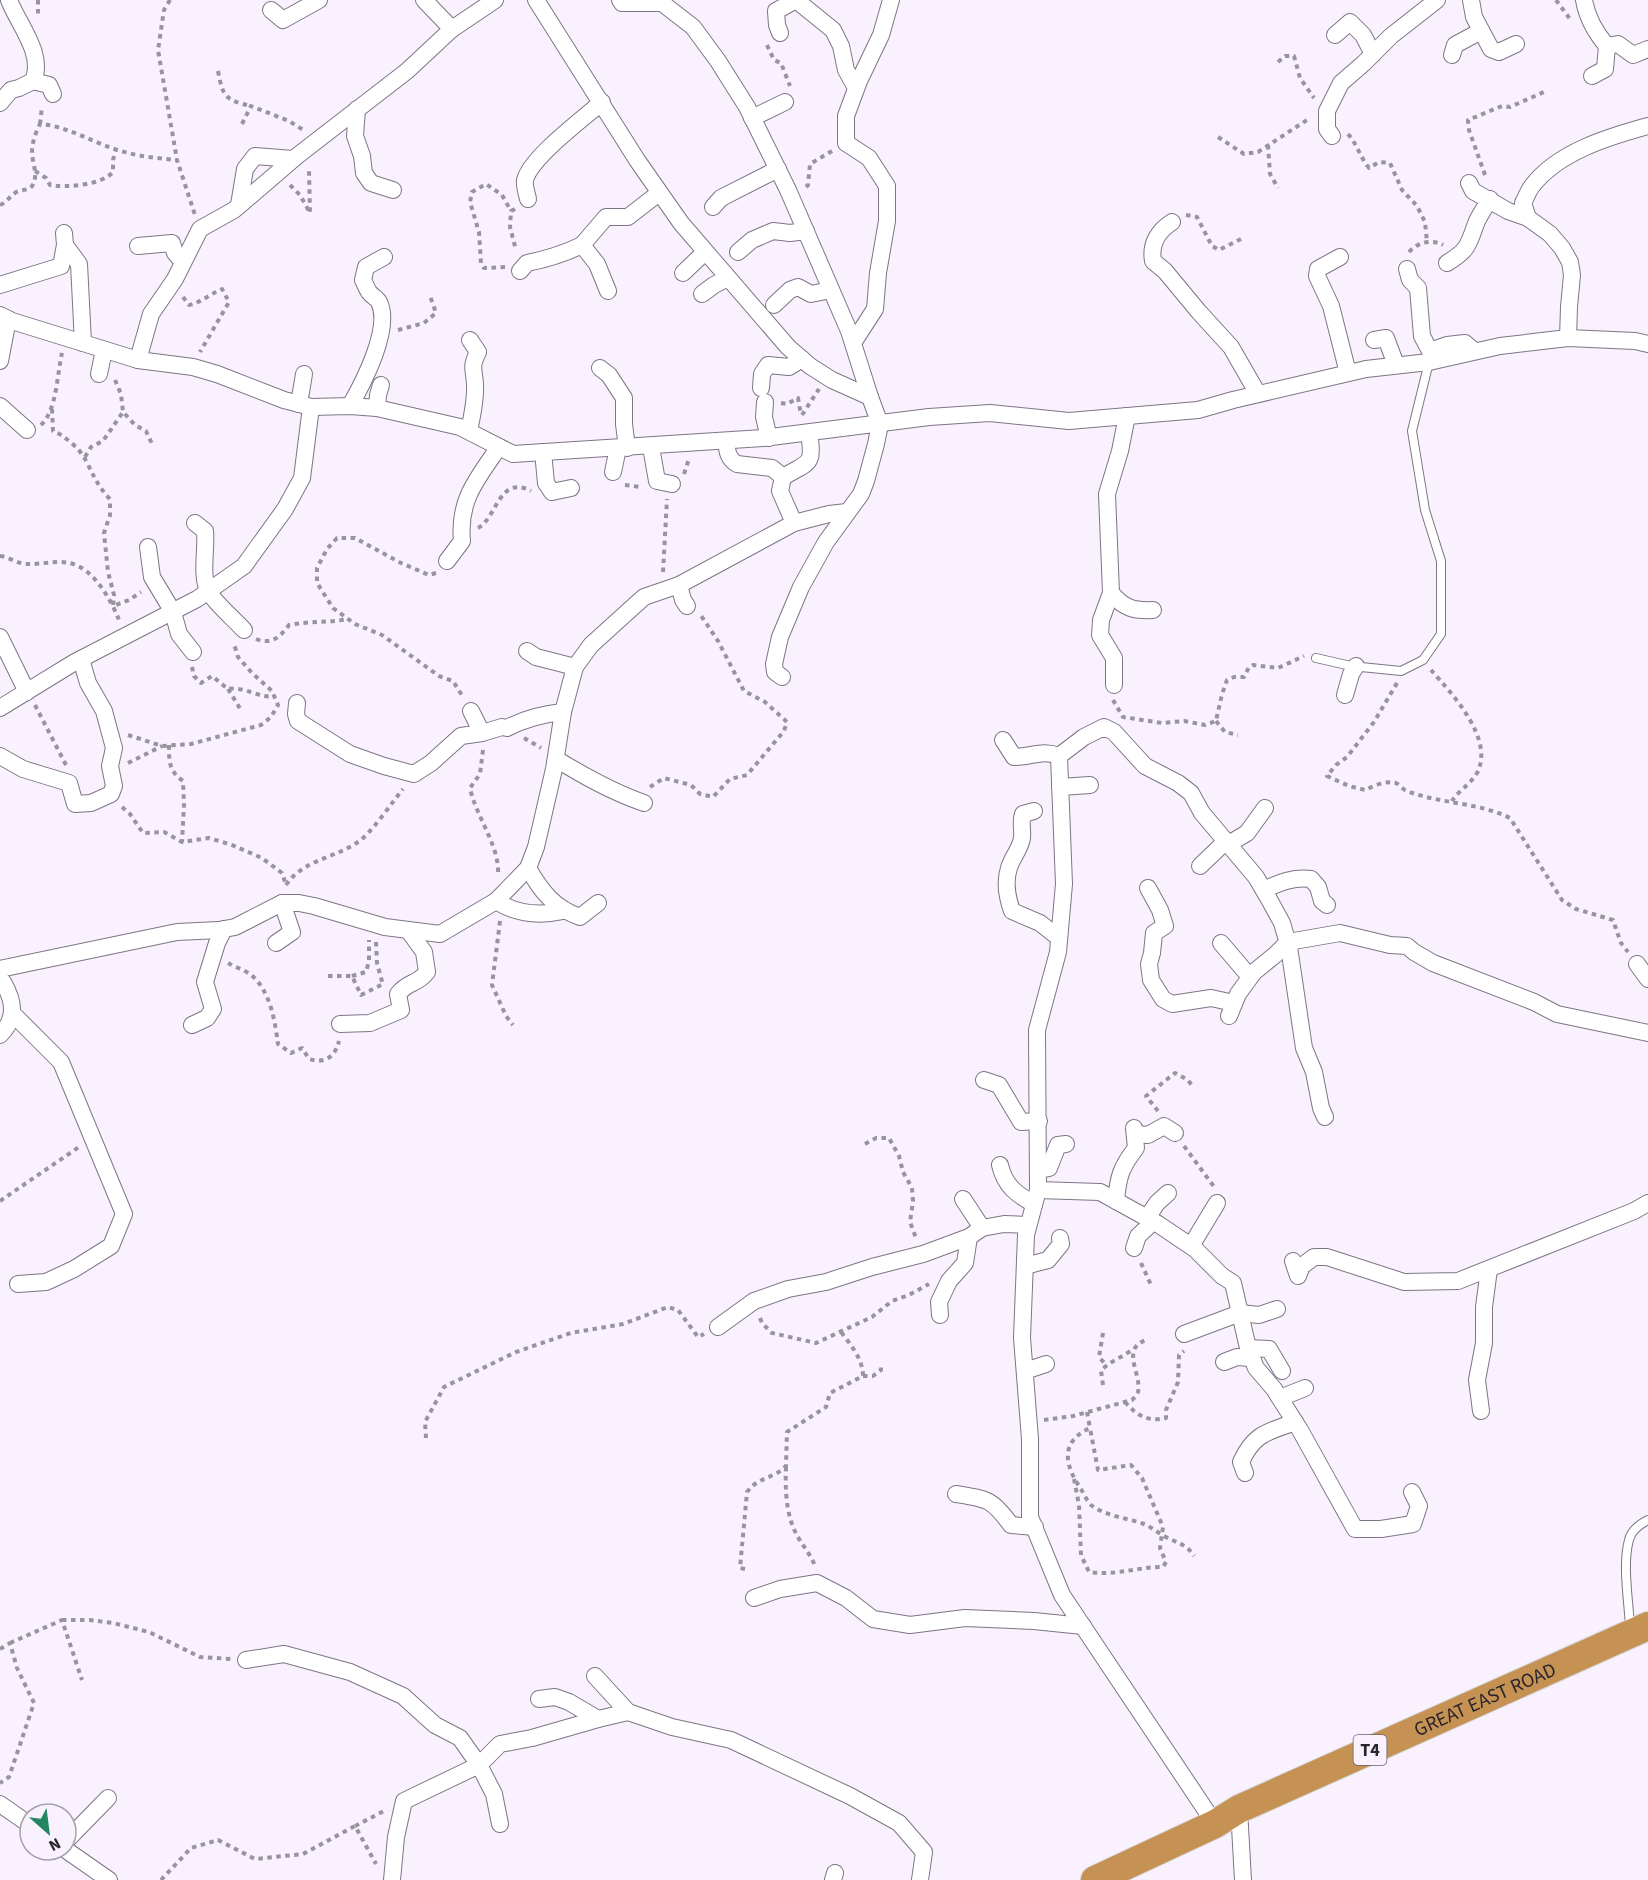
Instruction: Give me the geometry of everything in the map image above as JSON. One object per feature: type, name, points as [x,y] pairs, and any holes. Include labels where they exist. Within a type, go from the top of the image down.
[{"type":"highway","name":"GREAT EAST ROAD","points":[[1095,1880],[1215,1824],[1239,1809],[1639,1630]]},
{"type":"street","points":[[0,103],[10,90],[33,81],[36,74],[36,56],[9,0]]},
{"type":"street","points":[[271,10],[283,20],[319,0]]},
{"type":"street","points":[[424,0],[452,30]]},
{"type":"street","points":[[138,360],[151,314],[169,287],[200,229],[239,205],[313,143],[407,71],[452,30],[495,0]]},
{"type":"street","points":[[536,0],[659,193],[705,252],[770,329],[802,359],[828,378],[870,397]]},
{"type":"street","points":[[620,0],[622,3],[666,2],[693,27],[718,61],[752,118],[791,196],[853,343],[880,424],[861,494],[826,542],[806,578],[784,627],[774,664],[775,672],[782,677]]},
{"type":"street","points":[[780,33],[776,11],[796,0],[833,30]]},
{"type":"street","points":[[814,0],[841,46],[846,70],[856,88]]},
{"type":"street","points":[[853,343],[875,309],[878,273],[887,221],[887,186],[869,158],[846,143],[846,116],[856,88],[881,35],[891,0]]},
{"type":"street","points":[[1332,136],[1327,129],[1327,111],[1341,83],[1390,36],[1437,0]]},
{"type":"street","points":[[1471,0],[1474,16],[1491,49],[1499,52],[1516,44]]},
{"type":"street","points":[[1584,0],[1586,14],[1597,35],[1607,46],[1605,69],[1592,76]]},
{"type":"street","points":[[1335,35],[1350,22],[1363,35],[1373,54]]},
{"type":"street","points":[[1452,55],[1455,45],[1481,31]]},
{"type":"street","points":[[1607,46],[1618,44],[1633,55],[1648,49]]},
{"type":"street","points":[[33,81],[49,85],[53,94]]},
{"type":"street","points":[[528,199],[525,182],[532,166],[602,102]]},
{"type":"street","points":[[752,118],[784,102]]},
{"type":"street","points":[[357,108],[355,136],[362,156],[364,173],[371,183],[393,190]]},
{"type":"street","points":[[1528,219],[1524,203],[1531,187],[1547,171],[1569,156],[1594,144],[1648,126]]},
{"type":"street","points":[[239,205],[245,169],[255,156],[293,159]]},
{"type":"street","points":[[713,207],[722,198],[778,169]]},
{"type":"street","points":[[1469,183],[1473,191],[1508,211],[1528,219],[1550,234],[1562,248],[1572,275],[1568,338]]},
{"type":"street","points":[[520,271],[526,263],[566,254],[582,245],[606,217],[628,217],[659,193]]},
{"type":"street","points":[[1451,260],[1462,254],[1471,240],[1478,220],[1490,199]]},
{"type":"street","points":[[1172,222],[1155,239],[1153,261],[1165,271],[1231,347],[1258,394]]},
{"type":"street","points":[[738,252],[752,240],[773,231],[790,233],[806,231]]},
{"type":"street","points":[[0,285],[61,266],[64,239],[79,264],[83,343]]},
{"type":"street","points":[[138,246],[172,243],[175,253],[183,262]]},
{"type":"street","points":[[582,245],[597,264],[608,291]]},
{"type":"street","points":[[683,273],[705,252]]},
{"type":"street","points":[[350,406],[365,381],[373,359],[382,318],[379,302],[368,291],[363,280],[366,267],[384,257]]},
{"type":"street","points":[[1340,257],[1318,269],[1317,276],[1331,306],[1348,373]]},
{"type":"street","points":[[1407,269],[1410,280],[1418,288],[1422,336],[1431,351],[1447,345],[1465,343],[1475,352]]},
{"type":"street","points":[[702,294],[728,278]]},
{"type":"street","points":[[774,306],[790,290],[798,287],[811,294],[831,290]]},
{"type":"street","points":[[0,361],[4,317],[138,360],[193,367],[305,406],[377,408],[460,427],[513,454],[651,447],[692,436],[726,441],[769,438],[929,417],[990,412],[1069,421],[1198,410],[1348,373],[1429,362],[1500,346],[1568,338],[1635,341],[1648,344]]},
{"type":"street","points":[[1374,340],[1386,338],[1395,365]]},
{"type":"street","points":[[469,431],[474,410],[475,384],[472,364],[478,352],[470,340]]},
{"type":"street","points":[[99,374],[104,350]]},
{"type":"street","points":[[769,438],[764,417],[762,374],[768,365],[789,367],[802,359]]},
{"type":"street","points":[[600,368],[609,375],[624,398],[623,448],[613,472]]},
{"type":"street","points":[[0,708],[81,659],[173,612],[244,566],[285,508],[302,478],[304,374]]},
{"type":"street","points":[[377,408],[381,385]]},
{"type":"street","points":[[0,406],[27,430]]},
{"type":"street","points":[[1114,685],[1114,658],[1100,635],[1101,620],[1111,593],[1107,494],[1120,451],[1127,416]]},
{"type":"street","points":[[794,523],[780,491],[783,477],[808,462],[812,455],[809,433]]},
{"type":"street","points":[[726,441],[727,453],[732,462],[772,468],[783,477]]},
{"type":"street","points":[[447,561],[462,541],[460,527],[469,491],[499,447]]},
{"type":"street","points":[[651,447],[657,482],[666,483]]},
{"type":"street","points":[[543,452],[546,483],[552,492],[571,488]]},
{"type":"street","points":[[0,969],[177,932],[235,927],[282,903],[314,906],[376,925],[440,934],[496,901],[528,868],[536,847],[556,759],[563,712],[575,667],[591,645],[644,597],[679,585],[794,523],[829,514],[848,512]]},
{"type":"street","points":[[195,523],[205,531],[204,569],[208,591],[239,624]]},
{"type":"street","points":[[148,547],[152,577],[173,612],[178,634],[193,652]]},
{"type":"street","points":[[679,585],[687,606]]},
{"type":"street","points":[[1111,593],[1120,603],[1136,611],[1153,610]]},
{"type":"street","points":[[0,637],[27,692]]},
{"type":"street","points":[[527,651],[536,657],[575,667]]},
{"type":"street","points":[[0,756],[23,769],[69,783],[75,804],[90,803],[111,794],[114,786],[111,770],[114,748],[104,711],[88,683],[81,659]]},
{"type":"street","points":[[1345,695],[1351,674],[1356,666]]},
{"type":"street","points":[[297,703],[298,721],[350,754],[414,774],[431,763],[461,736],[482,733],[502,726],[507,728],[521,720],[540,714],[563,712]]},
{"type":"street","points":[[471,711],[482,733]]},
{"type":"street","points":[[1059,756],[1084,737],[1104,727],[1114,732],[1145,766],[1178,783],[1191,793],[1202,813],[1256,877],[1282,923],[1288,942],[1304,1048],[1314,1072],[1325,1117]]},
{"type":"street","points":[[1004,740],[1014,757],[1047,752],[1059,756]]},
{"type":"street","points":[[1059,756],[1064,884],[1058,952],[1037,1030],[1039,1170],[1036,1197],[1026,1235],[1022,1338],[1029,1423],[1030,1516],[1062,1595],[1215,1824]]},
{"type":"street","points":[[556,759],[594,782],[625,797],[644,803]]},
{"type":"street","points":[[1060,787],[1090,784]]},
{"type":"street","points":[[1200,866],[1226,843],[1247,833],[1265,808]]},
{"type":"street","points":[[1034,811],[1023,814],[1021,820],[1022,836],[1018,852],[1009,867],[1006,897],[1012,911],[1040,923],[1059,938]]},
{"type":"street","points":[[528,868],[549,897],[563,911],[580,917],[598,903]]},
{"type":"street","points":[[1264,890],[1298,877],[1311,879],[1318,887],[1322,901],[1327,905]]},
{"type":"street","points":[[1148,888],[1160,910],[1165,926],[1154,933],[1149,964],[1151,980],[1163,999],[1172,1004],[1210,998],[1232,1009],[1238,994],[1254,972],[1288,942],[1340,933],[1390,945],[1407,946],[1433,963],[1533,1002],[1557,1014],[1648,1033]]},
{"type":"street","points":[[496,901],[506,908],[529,914],[551,914],[563,911]]},
{"type":"street","points":[[276,943],[292,932],[282,903]]},
{"type":"street","points":[[192,1025],[207,1018],[213,1010],[205,982],[214,951],[224,929]]},
{"type":"street","points":[[424,952],[438,944],[449,929]]},
{"type":"street","points":[[340,1024],[370,1023],[401,1010],[398,994],[406,984],[420,981],[427,972],[424,952],[408,930]]},
{"type":"street","points":[[1221,943],[1250,977]]},
{"type":"street","points":[[1636,964],[1648,979]]},
{"type":"street","points":[[0,981],[3,982],[10,995],[13,1014],[8,1026],[0,1035]]},
{"type":"street","points":[[13,1014],[61,1062],[124,1214],[111,1246],[74,1269],[46,1282],[18,1284]]},
{"type":"street","points":[[984,1080],[999,1085],[1021,1122],[1039,1121]]},
{"type":"street","points":[[1116,1201],[1118,1177],[1124,1162],[1136,1148],[1135,1131],[1148,1135],[1164,1126],[1171,1130]]},
{"type":"street","points":[[1039,1170],[1049,1168],[1058,1145],[1066,1144]]},
{"type":"street","points":[[1000,1165],[1002,1177],[1014,1193],[1036,1197],[1100,1192],[1191,1246],[1233,1284],[1250,1353],[1256,1368],[1280,1398],[1295,1422],[1355,1529],[1381,1529],[1413,1524],[1419,1506],[1412,1492]]},
{"type":"street","points":[[1134,1248],[1138,1236],[1150,1220],[1157,1203],[1168,1193]]},
{"type":"street","points":[[940,1315],[939,1302],[949,1281],[965,1263],[975,1233],[963,1199]]},
{"type":"street","points":[[1191,1246],[1217,1203]]},
{"type":"street","points":[[1293,1261],[1298,1276],[1302,1266],[1314,1257],[1327,1257],[1404,1282],[1458,1281],[1634,1211],[1648,1203]]},
{"type":"street","points":[[718,1327],[754,1301],[788,1289],[851,1275],[928,1252],[1004,1224],[1028,1225]]},
{"type":"street","points":[[1025,1266],[1048,1260],[1061,1244],[1060,1238]]},
{"type":"street","points":[[1481,1411],[1477,1380],[1484,1343],[1484,1307],[1489,1269]]},
{"type":"street","points":[[1184,1334],[1240,1313],[1259,1315],[1277,1309]]},
{"type":"street","points":[[1224,1362],[1250,1353],[1269,1350],[1282,1371]]},
{"type":"street","points":[[1025,1371],[1046,1364]]},
{"type":"street","points":[[1280,1398],[1305,1388]]},
{"type":"street","points":[[1245,1473],[1241,1462],[1249,1445],[1259,1436],[1295,1422]]},
{"type":"street","points":[[956,1494],[982,1498],[998,1506],[1011,1525],[1035,1527]]},
{"type":"street","points":[[754,1599],[780,1589],[817,1583],[846,1598],[873,1619],[910,1624],[965,1618],[1083,1626]]},
{"type":"street","points":[[246,1660],[284,1654],[350,1672],[403,1696],[435,1725],[460,1738],[479,1765],[494,1794],[500,1824]]},
{"type":"street","points":[[595,1676],[628,1712],[672,1727],[731,1740],[850,1796],[899,1824],[924,1852],[920,1880]]},
{"type":"street","points":[[539,1700],[555,1697],[598,1719]]},
{"type":"street","points":[[386,1874],[404,1801],[479,1765],[500,1744],[532,1738],[628,1712]]},
{"type":"street","points":[[78,1829],[108,1798]]},
{"type":"street","points":[[0,1803],[18,1816]]},
{"type":"street","points":[[1239,1809],[1243,1880]]},
{"type":"street","points":[[78,1859],[105,1879]]},
{"type":"lane","points":[[1316,658],[1356,666],[1401,670],[1423,660],[1441,634],[1441,561],[1425,510],[1412,431],[1429,362]]},
{"type":"lane","points":[[1639,1630],[1626,1562],[1629,1539],[1638,1525],[1648,1520]]},
{"type":"path","points":[[170,0],[164,10],[158,50],[177,160],[200,229]]},
{"type":"path","points":[[780,33],[772,37],[766,45],[774,60],[781,63],[790,85],[790,94],[784,102]]},
{"type":"path","points":[[1278,62],[1286,56],[1294,56],[1300,78],[1318,104],[1327,111]]},
{"type":"path","points":[[218,71],[222,90],[231,101],[289,121],[313,143],[310,213],[300,195],[278,172]]},
{"type":"path","points":[[1490,199],[1468,120],[1502,106],[1510,107],[1544,92]]},
{"type":"path","points":[[242,124],[251,106]]},
{"type":"path","points":[[1218,137],[1244,154],[1258,152],[1307,119],[1327,111]]},
{"type":"path","points":[[0,205],[6,203],[16,192],[33,185],[35,171],[32,150],[40,124],[65,128],[116,149],[146,158],[177,160]]},
{"type":"path","points":[[1332,136],[1341,133],[1349,134],[1360,157],[1369,168],[1379,162],[1390,164],[1402,190],[1417,206],[1425,222],[1427,242]]},
{"type":"path","points":[[791,196],[808,185],[810,164],[846,143]]},
{"type":"path","points":[[1268,145],[1270,174],[1278,188]]},
{"type":"path","points":[[35,171],[46,178],[50,185],[63,188],[107,179],[113,172],[116,149]]},
{"type":"path","points":[[486,184],[502,195],[511,211],[510,227],[520,271],[502,267],[484,268],[481,263],[479,232],[470,202],[472,192],[486,184]]},
{"type":"path","points":[[511,211],[528,199]]},
{"type":"path","points":[[1172,222],[1183,215],[1197,217],[1212,246],[1219,250],[1241,239]]},
{"type":"path","points":[[1407,269],[1405,257],[1413,248],[1427,242],[1438,243],[1446,247],[1451,260]]},
{"type":"path","points":[[169,287],[176,289],[189,305],[202,302],[211,294],[222,289],[229,302],[193,367]]},
{"type":"path","points":[[382,318],[388,320],[395,331],[424,323],[436,313],[430,296]]},
{"type":"path","points":[[66,338],[57,374],[52,409],[53,431],[59,433],[85,457],[99,488],[110,500],[110,515],[104,533],[108,572],[114,595],[113,606]]},
{"type":"path","points":[[99,374],[114,376],[121,394],[123,412],[135,425],[146,431],[153,446]]},
{"type":"path","points":[[802,415],[828,378]]},
{"type":"path","points":[[763,395],[787,404],[798,398],[809,433]]},
{"type":"path","points":[[27,430],[44,423],[52,409]]},
{"type":"path","points":[[85,457],[91,447],[103,441],[123,412]]},
{"type":"path","points":[[613,472],[615,479],[625,484],[657,488],[666,483],[680,484],[692,436]]},
{"type":"path","points":[[662,591],[666,483]]},
{"type":"path","points":[[462,541],[467,534],[484,525],[498,499],[510,489],[526,488],[539,495],[552,492]]},
{"type":"path","points":[[447,561],[439,572],[429,575],[355,538],[337,538],[327,549],[317,568],[317,583],[333,608],[348,619],[382,635],[439,676],[453,681],[471,711]]},
{"type":"path","points":[[0,556],[26,564],[72,563],[89,574],[113,606],[126,636]]},
{"type":"path","points":[[113,606],[129,600],[142,591],[152,577]]},
{"type":"path","points":[[644,803],[651,786],[664,778],[690,785],[700,794],[713,797],[730,778],[747,775],[784,730],[787,722],[765,702],[744,691],[705,620],[697,609],[687,606]]},
{"type":"path","points":[[111,770],[162,746],[190,744],[261,725],[272,717],[278,705],[272,690],[238,657],[233,640],[239,624],[251,637],[264,642],[279,638],[289,625],[308,622],[327,623],[348,619]]},
{"type":"path","points":[[193,652],[194,676],[201,683],[212,676],[228,689],[241,710]]},
{"type":"path","points":[[1114,685],[1113,701],[1123,717],[1162,723],[1184,721],[1205,726],[1216,720],[1227,680],[1244,677],[1249,667],[1253,665],[1278,668],[1304,656],[1316,658]]},
{"type":"path","points":[[1423,660],[1458,703],[1478,736],[1482,748],[1478,771],[1452,801]]},
{"type":"path","points":[[1411,666],[1394,686],[1374,722],[1347,757],[1327,776],[1365,790],[1378,783],[1396,783],[1405,791],[1501,813],[1510,818],[1562,900],[1576,909],[1613,920],[1621,943],[1636,964]]},
{"type":"path","points":[[228,689],[236,687],[266,698],[274,696]]},
{"type":"path","points":[[27,692],[41,714],[66,766],[69,783]]},
{"type":"path","points":[[1216,720],[1225,732],[1238,735]]},
{"type":"path","points":[[108,727],[162,746]]},
{"type":"path","points":[[507,728],[535,743],[556,759]]},
{"type":"path","points":[[482,733],[484,747],[480,774],[470,788],[473,805],[492,843],[498,869],[496,901],[500,914],[492,985],[506,1016],[513,1024]]},
{"type":"path","points":[[169,745],[169,760],[174,775],[183,781],[182,842]]},
{"type":"path","points":[[282,903],[282,890],[290,879],[310,864],[359,842],[414,774]]},
{"type":"path","points":[[111,794],[130,814],[143,833],[164,832],[182,842],[209,838],[232,845],[262,858],[282,873],[286,885]]},
{"type":"path","points":[[328,976],[352,976],[366,972],[376,925]]},
{"type":"path","points":[[376,925],[377,963],[383,984],[384,1018]]},
{"type":"path","points":[[214,951],[228,963],[251,975],[260,986],[269,1001],[278,1044],[291,1053],[302,1048],[309,1059],[318,1062],[329,1058],[337,1050],[341,1032],[340,1024]]},
{"type":"path","points":[[352,976],[361,995],[393,980],[401,990]]},
{"type":"path","points":[[1193,1087],[1188,1080],[1175,1074],[1146,1096],[1214,1187],[1217,1203]]},
{"type":"path","points":[[0,1201],[93,1138]]},
{"type":"path","points":[[865,1144],[876,1138],[889,1138],[912,1188],[913,1202],[910,1222],[913,1234],[928,1252]]},
{"type":"path","points":[[1134,1248],[1152,1285]]},
{"type":"path","points":[[754,1301],[762,1323],[772,1333],[816,1343],[872,1317],[892,1301],[909,1295],[925,1285],[949,1281]]},
{"type":"path","points":[[426,1438],[425,1422],[444,1387],[516,1352],[571,1333],[623,1324],[668,1307],[678,1310],[698,1337],[718,1327]]},
{"type":"path","points":[[841,1332],[852,1346],[863,1367],[863,1376]]},
{"type":"path","points":[[1103,1333],[1099,1357],[1106,1365]]},
{"type":"path","points":[[1125,1402],[1135,1413],[1153,1421],[1166,1418],[1166,1410],[1178,1382],[1179,1355],[1188,1348],[1184,1334]]},
{"type":"path","points":[[1104,1385],[1101,1371],[1106,1365],[1120,1359],[1134,1349],[1138,1343],[1146,1340]]},
{"type":"path","points":[[1029,1423],[1087,1412],[1132,1400],[1138,1392],[1134,1349]]},
{"type":"path","points":[[817,1583],[811,1555],[797,1537],[789,1513],[785,1487],[787,1432],[826,1407],[830,1393],[863,1376],[873,1376],[881,1370],[881,1363]]},
{"type":"path","points":[[1074,1479],[1081,1555],[1089,1572],[1114,1574],[1135,1568],[1163,1567],[1166,1562],[1160,1548],[1163,1527],[1142,1478],[1131,1466],[1098,1470],[1087,1412]]},
{"type":"path","points":[[1090,1428],[1082,1432],[1066,1453],[1071,1474],[1090,1504],[1108,1514],[1147,1525],[1181,1542],[1190,1549],[1194,1556]]},
{"type":"path","points":[[745,1569],[740,1568],[747,1492],[755,1482],[778,1475],[786,1466]]},
{"type":"path","points":[[62,1620],[82,1680]]},
{"type":"path","points":[[0,1649],[62,1620],[90,1620],[148,1632],[200,1657],[246,1660]]},
{"type":"path","points":[[0,1783],[9,1777],[34,1703],[17,1668],[10,1643]]},
{"type":"path","points":[[161,1880],[192,1848],[218,1840],[255,1859],[303,1854],[404,1801]]},
{"type":"path","points":[[355,1826],[386,1874]]}]
